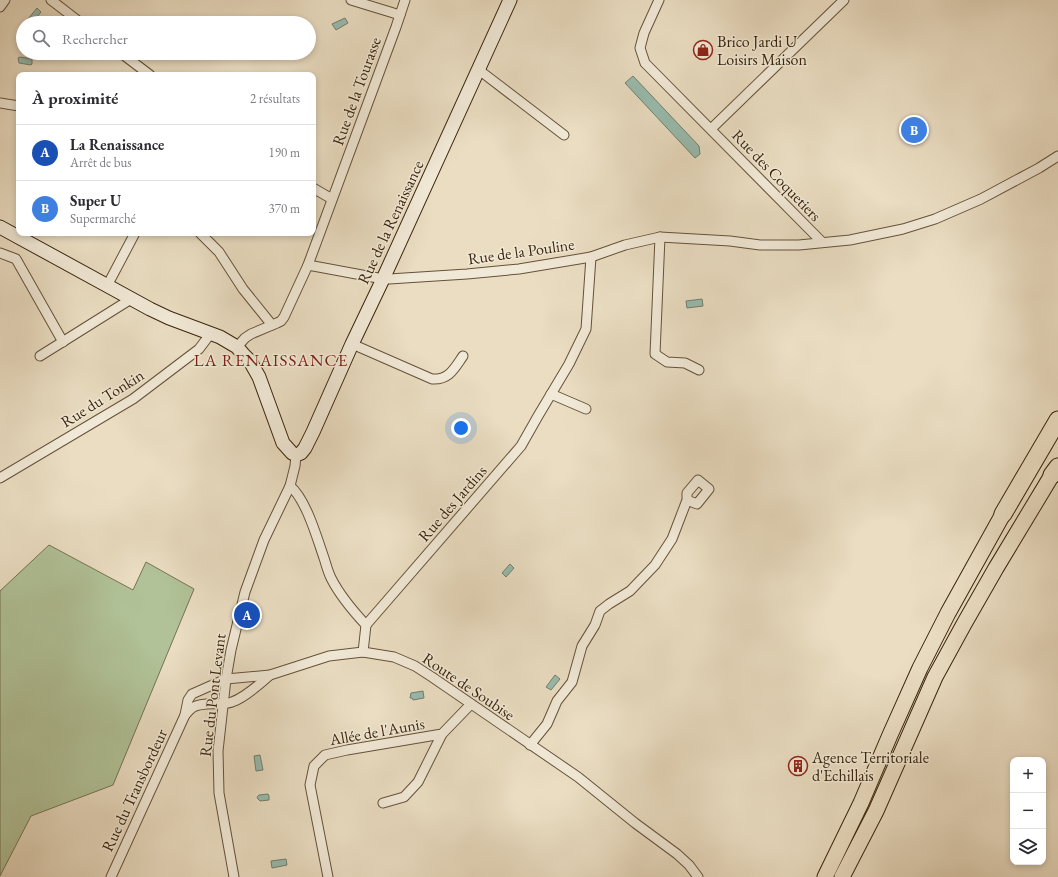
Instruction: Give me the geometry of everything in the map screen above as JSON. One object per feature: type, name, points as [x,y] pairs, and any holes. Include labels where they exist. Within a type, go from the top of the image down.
[{"type":"highway","points":[[1003,514],[1058,420]]},
{"type":"highway","points":[[1003,514],[1058,440]]},
{"type":"main road","name":"Rue de la Renaissance","points":[[296,455],[305,448],[314,432],[352,344],[510,0]]},
{"type":"main road","points":[[0,227],[16,236]]},
{"type":"main road","points":[[16,236],[131,299],[169,318],[211,334],[237,347],[250,361],[259,377],[283,443],[292,453],[296,455]]},
{"type":"main road","points":[[842,877],[876,811],[935,678],[996,568],[1056,472]]},
{"type":"main road","points":[[825,877],[861,803],[920,668],[948,613],[1003,514]]},
{"type":"street","points":[[0,7],[5,0]]},
{"type":"street","points":[[51,0],[72,16]]},
{"type":"street","points":[[351,0],[400,15]]},
{"type":"street","name":"Rue de la Tourasse","points":[[237,347],[247,336],[281,321],[284,317],[308,265],[405,0]]},
{"type":"street","name":"Rue des Coquetiers","points":[[659,0],[644,33],[640,48],[645,63],[822,242]]},
{"type":"street","name":"Rue des Coquetiers","points":[[711,129],[844,0]]},
{"type":"street","points":[[130,60],[146,72]]},
{"type":"street","points":[[479,70],[564,135]]},
{"type":"street","points":[[0,103],[16,106]]},
{"type":"street","name":"Rue de la Pouline","points":[[308,265],[383,278],[467,274],[519,268],[591,257],[625,245],[660,238],[730,241],[760,245],[799,245],[850,240],[903,229],[935,218],[981,199],[1039,168],[1058,156]]},
{"type":"street","points":[[316,190],[332,199]]},
{"type":"street","points":[[107,286],[133,236]]},
{"type":"street","points":[[203,236],[219,252],[243,289],[272,325]]},
{"type":"street","points":[[660,238],[654,354],[667,362],[685,363],[699,370]]},
{"type":"street","points":[[0,253],[16,259],[63,342]]},
{"type":"street","name":"Rue des Jardins","points":[[366,625],[521,446],[569,364],[586,328],[591,257]]},
{"type":"street","points":[[40,356],[131,299]]},
{"type":"street","name":"Rue du Tonkin","points":[[0,478],[133,399],[199,349],[211,334]]},
{"type":"street","points":[[352,344],[432,379],[438,380],[449,375],[463,356]]},
{"type":"street","points":[[551,394],[586,409]]},
{"type":"street","name":"Rue du Pont Levant","points":[[234,877],[219,793],[218,751],[226,679],[231,650],[246,592],[264,540],[290,486],[294,472],[296,455]]},
{"type":"street","points":[[290,486],[295,490],[302,502],[318,541],[330,578],[348,605],[366,625],[363,652]]},
{"type":"street","points":[[530,746],[547,724],[557,701],[572,682],[582,646],[595,625],[600,611],[630,591],[655,564],[672,539],[687,500]]},
{"type":"street","name":"Rue du Transbordeur","points":[[111,877],[185,715],[188,700],[192,694],[226,679],[270,675],[329,656],[363,652]]},
{"type":"street","name":"Route de Soubise","points":[[363,652],[394,657],[415,666],[530,746],[578,777],[635,823],[677,854],[698,877]]},
{"type":"street","name":"Rue du Transbordeur","points":[[185,715],[197,705],[223,704],[236,700],[270,675]]},
{"type":"street","name":"Allée de l'Aunis","points":[[383,803],[404,797],[418,782],[442,734],[471,704]]},
{"type":"street","name":"Allée de l'Aunis","points":[[328,877],[310,785],[314,766],[325,755],[442,734]]},
{"type":"green space","points":[[49,545],[133,590],[146,562],[194,589],[113,785],[31,816],[0,876],[0,591]]},
{"type":"water","points":[[37,8],[41,12],[38,16],[30,16]]},
{"type":"water","points":[[345,18],[348,23],[336,30],[332,24]]},
{"type":"water","points":[[18,60],[32,60],[31,65],[19,63]]},
{"type":"water","points":[[633,76],[699,146],[700,154],[695,158],[625,83]]},
{"type":"water","points":[[702,299],[703,306],[687,308],[686,301]]},
{"type":"water","points":[[510,564],[514,568],[506,577],[502,573]]},
{"type":"water","points":[[555,675],[560,679],[551,690],[546,687]]},
{"type":"water","points":[[423,691],[424,698],[413,700],[410,698],[411,693]]},
{"type":"water","points":[[260,755],[263,770],[256,771],[254,756]]},
{"type":"water","points":[[268,794],[269,800],[260,801],[257,797],[259,795]]},
{"type":"water","points":[[286,859],[287,865],[272,868],[271,861]]},
{"type":"place","name":"Brico Jardi U Loisirs Maison","points":[[703,50]]},
{"type":"place","name":"Super U","points":[[914,130]]},
{"type":"place","name":"La Renaissance","points":[[247,615]]},
{"type":"place","name":"Agence Territoriale d'Echillais","points":[[798,766]]},
{"type":"district","name":"LA RENAISSANCE","points":[[271,360]]}]
